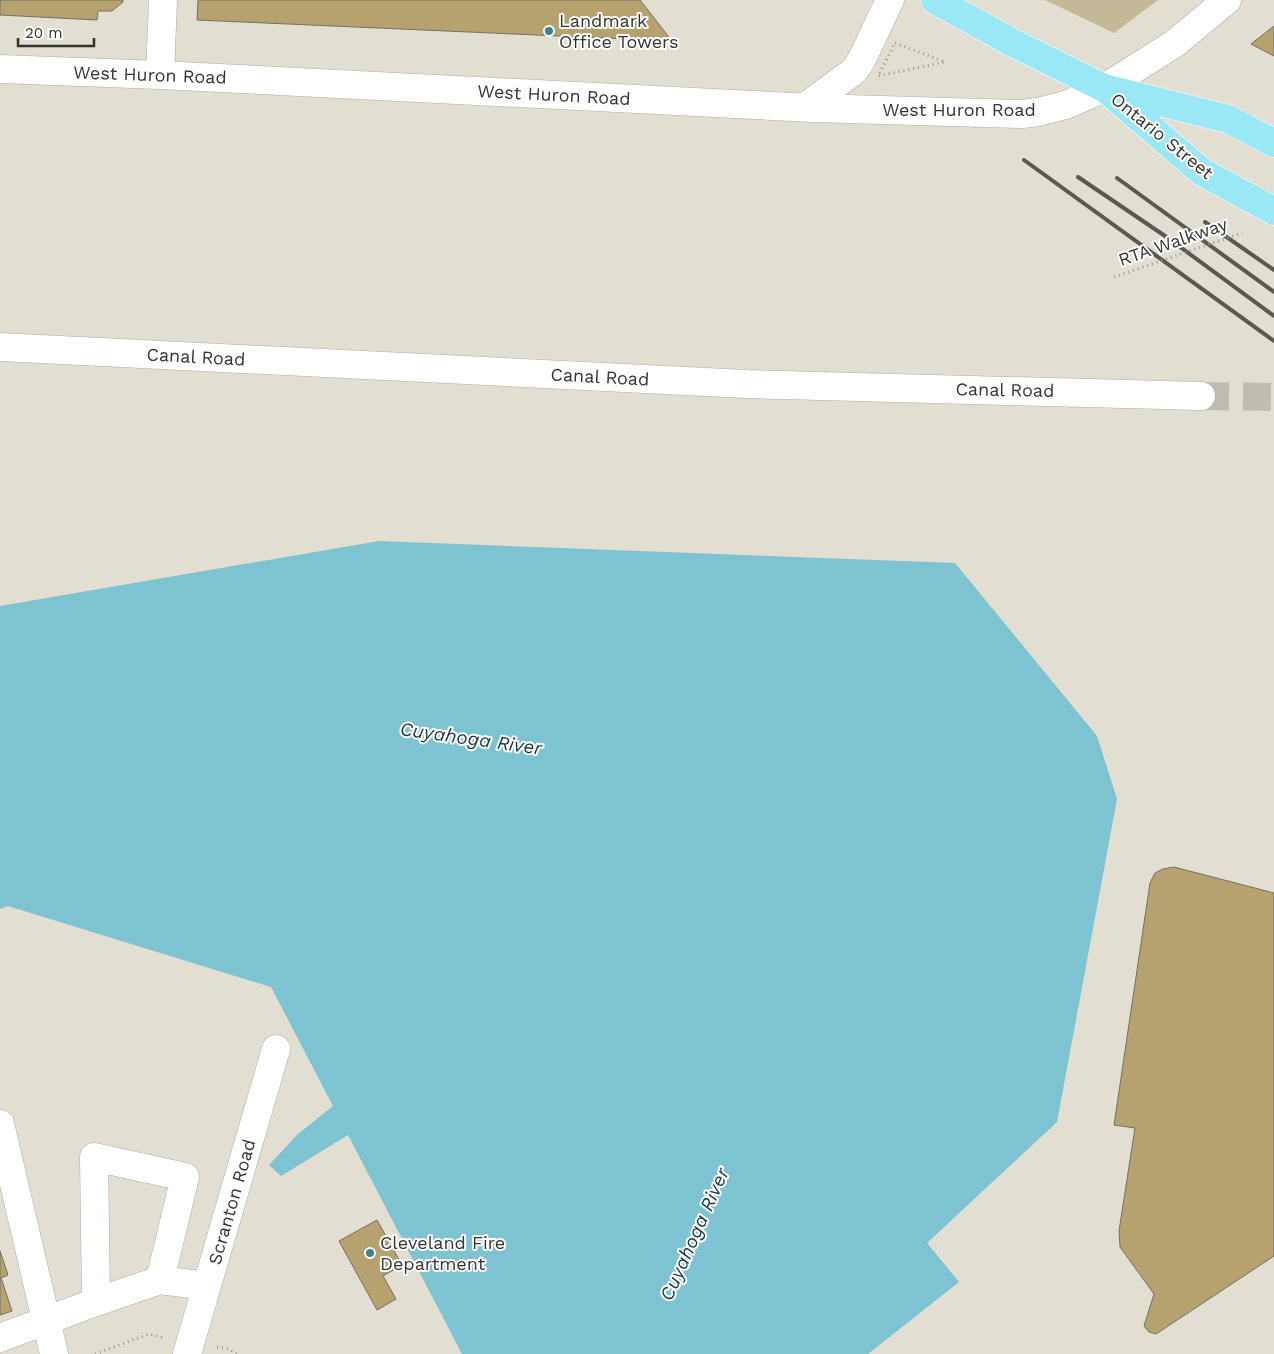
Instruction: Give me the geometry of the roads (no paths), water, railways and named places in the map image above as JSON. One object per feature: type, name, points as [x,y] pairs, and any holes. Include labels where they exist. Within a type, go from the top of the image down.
[{"type":"main road","name":"Ontario Street","points":[[935,0],[1013,43],[1104,88],[1228,119],[1274,143]]},
{"type":"main road","name":"Ontario Street","points":[[1104,88],[1202,172],[1274,211]]},
{"type":"street","points":[[160,75],[163,0]]},
{"type":"street","points":[[805,107],[854,71],[861,61],[890,0]]},
{"type":"street","name":"West Huron Road","points":[[0,69],[160,75],[805,107],[1022,114],[1066,105],[1104,88],[1174,44],[1227,0]]},
{"type":"street","name":"Canal Road","points":[[0,347],[736,384],[1200,396]]},
{"type":"street","name":"Scranton Road","points":[[187,1354],[276,1049]]},
{"type":"street","points":[[0,1124],[54,1354]]},
{"type":"street","points":[[96,1302],[94,1157],[185,1177],[160,1280]]},
{"type":"street","points":[[0,1338],[160,1280],[207,1286]]},
{"type":"water","name":"Cuyahoga River","points":[[379,541],[955,563],[1097,736],[1117,799],[1057,1122],[927,1243],[959,1282],[868,1354],[462,1354],[348,1135],[281,1176],[269,1165],[298,1134],[333,1106],[271,987],[8,906],[0,909],[0,606]]},
{"type":"tunnel","points":[[1201,396],[1274,397]]},
{"type":"railway","points":[[1024,160],[1274,341]]},
{"type":"railway","points":[[1078,177],[1168,238],[1274,316]]},
{"type":"railway","points":[[1117,178],[1274,292]]},
{"type":"railway","points":[[1205,222],[1274,270]]},
{"type":"place","name":"Landmark Office Towers","points":[[549,31]]},
{"type":"place","name":"Cleveland Fire Department","points":[[370,1253]]}]
